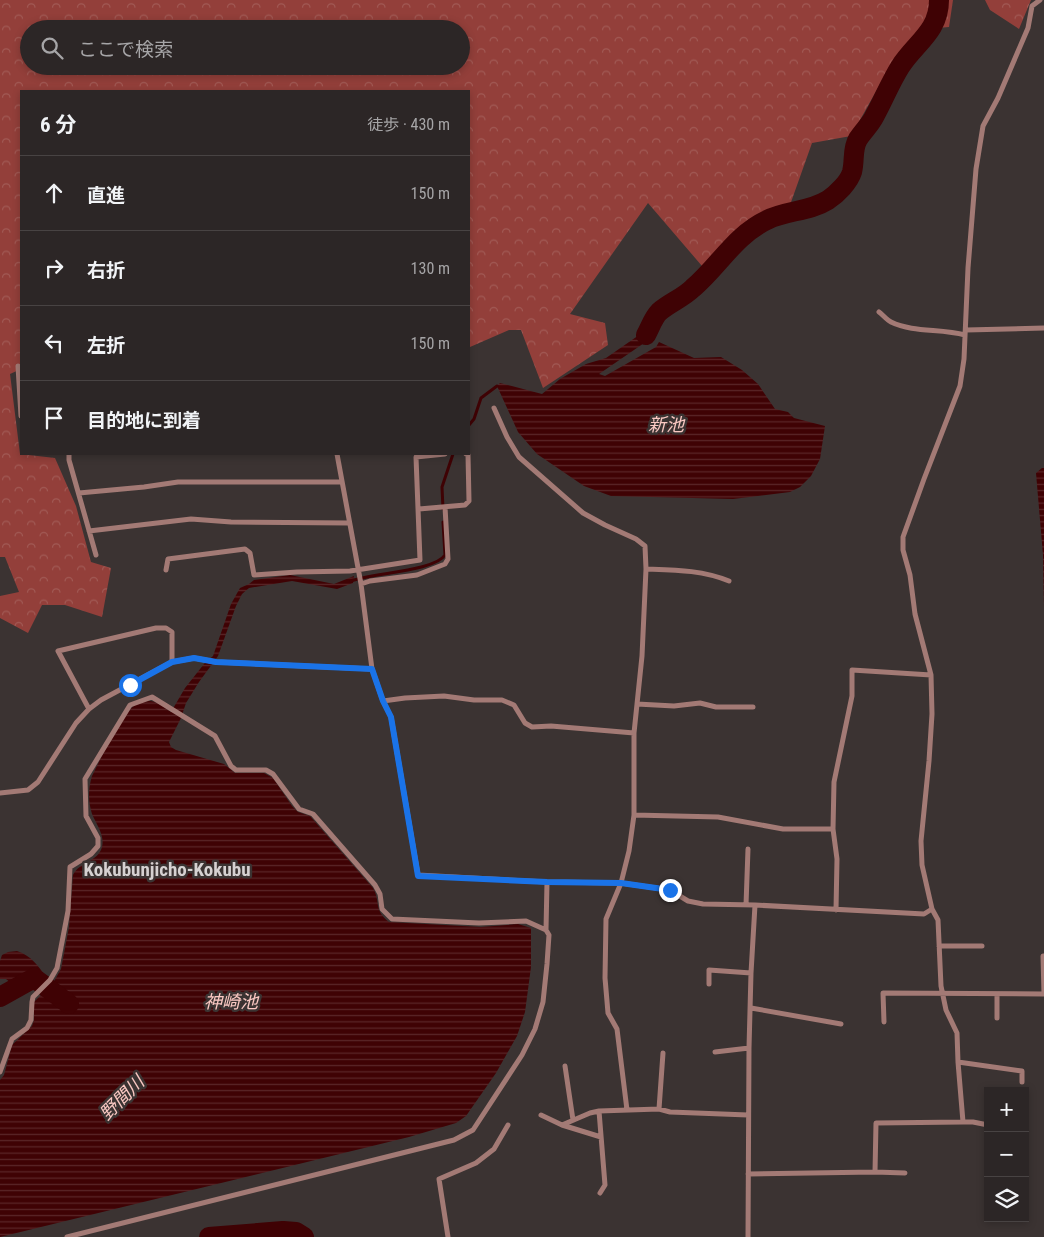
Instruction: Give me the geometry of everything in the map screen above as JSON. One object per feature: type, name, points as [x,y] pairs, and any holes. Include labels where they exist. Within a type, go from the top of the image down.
[{"type":"street","points":[[963,1122],[958,1062],[958,1033],[946,1010],[941,986],[938,920],[932,909],[922,865],[921,841],[932,714],[931,675],[915,614],[910,575],[903,550],[903,537],[960,386],[966,333],[976,169],[983,126],[998,98],[1028,28],[1032,6],[1040,0]]},
{"type":"street","points":[[879,312],[890,321],[907,327],[952,332],[966,333],[1044,328]]},
{"type":"street","points":[[18,366],[20,399]]},
{"type":"street","points":[[494,408],[518,457],[583,513],[636,539],[645,546],[646,569],[642,656],[634,733],[634,815],[629,851],[621,883],[606,919],[605,978],[608,1013],[618,1029],[627,1110]]},
{"type":"street","points":[[69,455],[96,554]]},
{"type":"street","points":[[337,455],[361,582],[372,669],[383,701],[391,717],[418,876],[547,882],[621,883],[670,890],[688,901],[703,904],[924,914],[932,909]]},
{"type":"street","points":[[166,570],[168,560],[245,550],[250,553],[254,575],[288,572],[359,572],[420,560],[416,457],[435,455]]},
{"type":"street","points":[[419,509],[465,505],[469,501],[468,455]]},
{"type":"street","points":[[79,493],[178,482],[341,482]]},
{"type":"street","points":[[361,582],[417,575],[445,564],[448,559],[445,507]]},
{"type":"street","points":[[89,531],[191,519],[231,522],[339,521],[349,523]]},
{"type":"street","points":[[646,569],[689,570],[729,581]]},
{"type":"street","points":[[89,709],[58,651],[156,628],[166,628],[172,632],[172,662]]},
{"type":"street","points":[[0,793],[28,790],[38,782],[76,723],[89,709],[101,700],[172,662],[194,658],[216,662],[372,669]]},
{"type":"street","points":[[836,910],[837,859],[833,829],[834,782],[852,696],[852,670],[931,675]]},
{"type":"street","points":[[383,701],[444,696],[474,700],[502,700],[514,705],[525,723],[532,727],[551,726],[634,733]]},
{"type":"street","points":[[0,1072],[12,1039],[26,1028],[31,1020],[32,1002],[57,968],[68,911],[70,866],[92,854],[98,846],[98,838],[86,816],[85,780],[130,705],[152,697],[215,736],[231,766],[236,770],[266,770],[273,774],[299,810],[313,814],[375,885],[380,894],[382,908],[392,919],[479,923],[526,921],[546,930]]},
{"type":"street","points":[[637,704],[674,706],[700,702],[716,707],[753,707]]},
{"type":"street","points":[[634,815],[718,817],[783,829],[833,829]]},
{"type":"street","points":[[746,905],[748,849]]},
{"type":"street","points":[[67,1237],[454,1140],[473,1130],[522,1056],[535,1029],[543,1002],[547,964],[549,935],[546,930],[547,882]]},
{"type":"street","points":[[748,1237],[749,1048],[755,905]]},
{"type":"street","points":[[939,946],[982,946]]},
{"type":"street","points":[[884,1022],[883,993],[1044,994],[1043,956]]},
{"type":"street","points":[[709,984],[709,970],[751,973]]},
{"type":"street","points":[[997,994],[997,1018]]},
{"type":"street","points":[[751,1008],[841,1024]]},
{"type":"street","points":[[715,1052],[749,1048]]},
{"type":"street","points":[[659,1109],[663,1053]]},
{"type":"street","points":[[958,1062],[1022,1071],[1022,1082]]},
{"type":"street","points":[[565,1066],[574,1120]]},
{"type":"street","points":[[562,1125],[599,1111],[659,1109],[670,1112],[748,1115]]},
{"type":"street","points":[[599,1111],[605,1184],[600,1193]]},
{"type":"street","points":[[541,1115],[562,1125],[601,1137]]},
{"type":"street","points":[[875,1172],[876,1123],[974,1122],[984,1124]]},
{"type":"street","points":[[448,1237],[439,1179],[476,1163],[494,1149],[508,1125]]},
{"type":"street","points":[[748,1174],[905,1173]]},
{"type":"green space","points":[[0,0],[953,0],[949,27],[926,29],[893,61],[851,136],[812,143],[790,205],[762,213],[702,266],[648,203],[570,314],[605,323],[608,345],[543,388],[521,330],[509,330],[470,347],[470,90],[20,90],[20,369],[10,374],[20,455],[55,458],[76,506],[91,562],[111,568],[102,617],[65,605],[42,605],[28,633],[0,618],[0,596],[19,592],[5,557],[0,557]]},
{"type":"green space","points":[[985,0],[1031,0],[1019,29],[990,10]]},
{"type":"water","name":"新池","points":[[642,333],[650,339],[599,374],[605,376],[656,347],[659,342],[694,358],[721,357],[742,370],[758,384],[775,409],[788,412],[794,418],[825,426],[820,459],[811,476],[800,487],[790,492],[733,499],[611,496],[584,486],[537,454],[518,432],[497,386],[500,383],[542,394],[560,379],[586,364],[606,358]]},
{"type":"water","points":[[1044,468],[1044,608],[1043,555],[1036,473]]},
{"type":"water","name":"神崎池","points":[[290,575],[334,584],[354,576],[353,583],[337,589],[292,581],[249,588],[242,594],[218,656],[186,703],[169,742],[171,747],[224,764],[235,773],[264,773],[273,778],[292,806],[298,812],[310,816],[373,888],[379,909],[389,922],[481,927],[518,924],[531,928],[531,967],[525,1012],[517,1036],[496,1073],[466,1116],[456,1123],[409,1137],[0,1237],[0,1080],[4,1075],[12,1045],[32,1026],[34,1002],[53,983],[61,969],[69,927],[73,875],[80,867],[97,856],[102,847],[101,834],[92,814],[90,804],[89,790],[92,776],[118,727],[135,705],[150,701],[159,704],[171,712],[185,688],[204,664],[213,656],[231,604],[240,588],[254,580]]},
{"type":"water","points":[[17,951],[31,959],[47,978],[35,990],[22,992],[6,979],[0,979],[2,955]]},
{"type":"waterway","points":[[646,335],[659,312],[693,288],[736,242],[756,226],[782,214],[821,204],[842,187],[852,172],[855,147],[858,139],[872,120],[900,67],[931,29],[938,11],[939,0]]},
{"type":"waterway","points":[[470,424],[474,419],[481,398],[497,386]]},
{"type":"waterway","points":[[443,509],[442,487],[453,455]]},
{"type":"waterway","points":[[351,581],[429,565],[439,560],[445,555],[443,522]]},
{"type":"waterway","name":"野間川","points":[[0,997],[34,978],[69,1004]]},
{"type":"waterway","name":"野間川","points":[[209,1237],[283,1231],[296,1232],[304,1237]]},
{"type":"district","name":"Kokubunjicho-Kokubu","points":[[167,869]]},
{"type":"route","points":[[130,685],[172,662],[194,658],[216,662],[372,669],[383,701],[391,717],[418,876],[547,882],[621,883],[670,890]]}]
